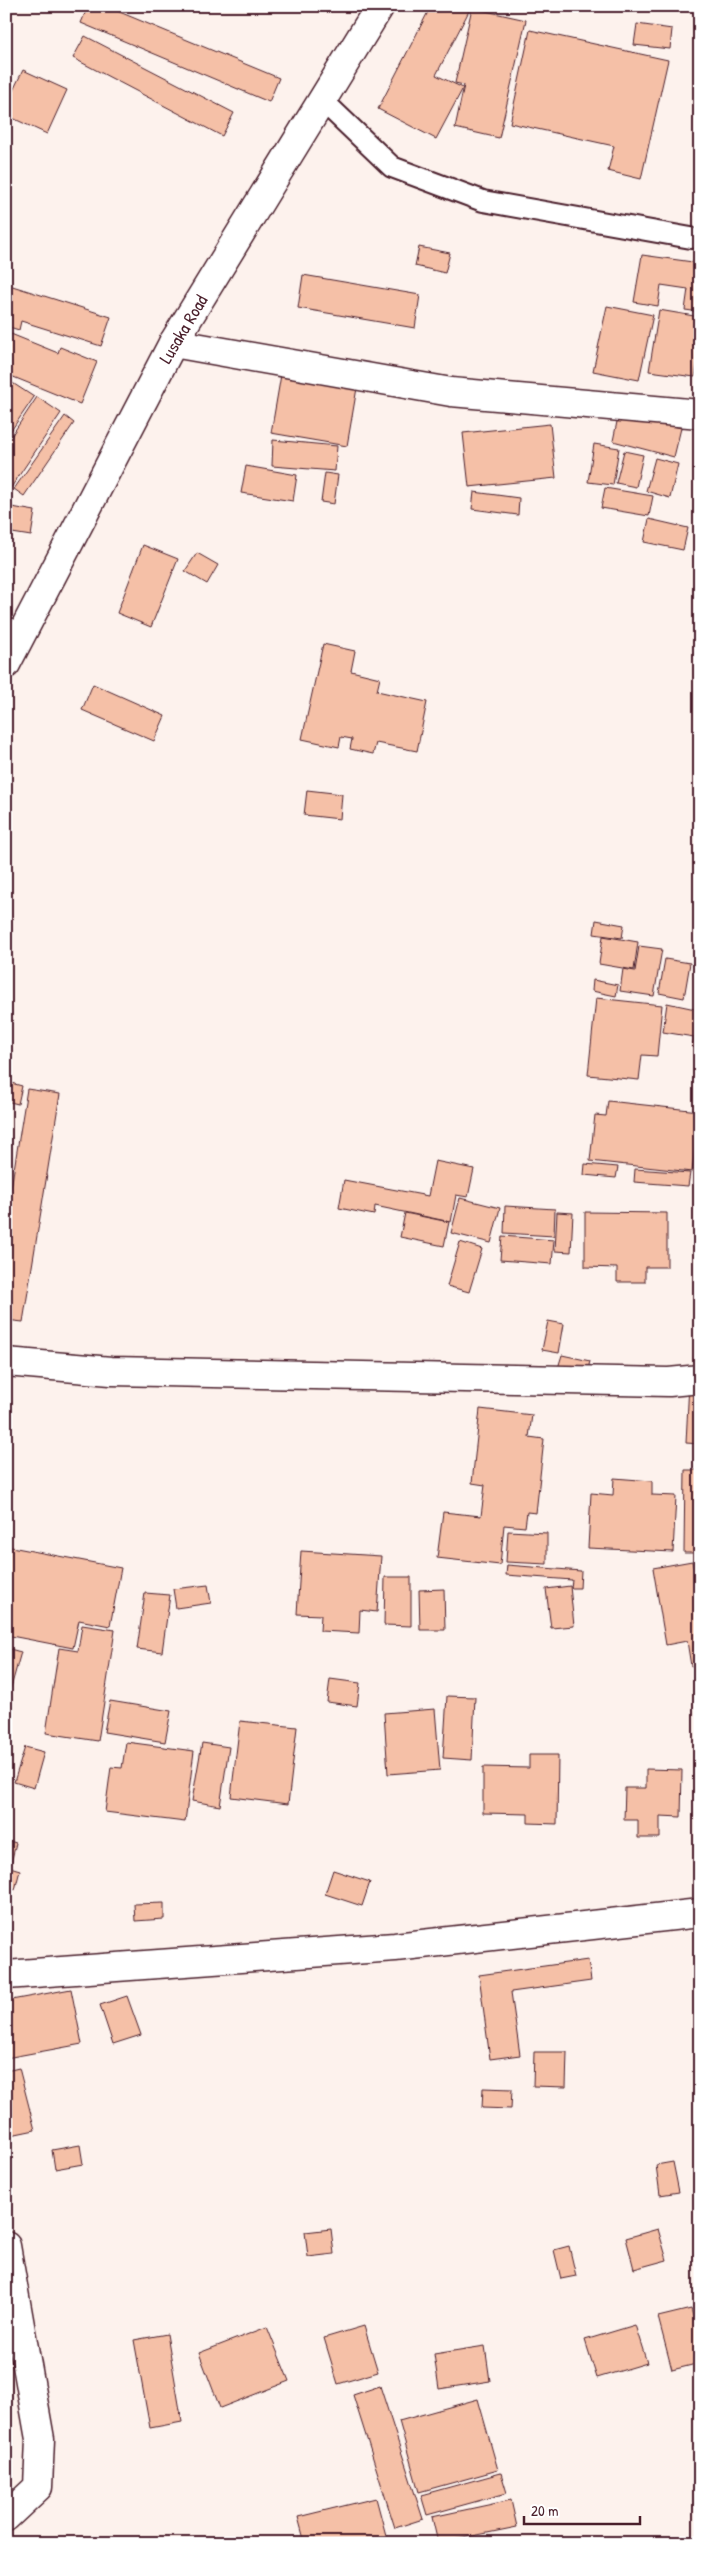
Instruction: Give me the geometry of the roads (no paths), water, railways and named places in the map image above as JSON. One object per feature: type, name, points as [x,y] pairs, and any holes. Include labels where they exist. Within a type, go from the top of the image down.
[{"type":"street","name":"Lusaka Road","points":[[6,664],[173,343],[380,6]]},
{"type":"street","points":[[173,343],[451,392],[700,414]]},
{"type":"street","points":[[6,1362],[111,1371],[669,1382],[700,1379]]},
{"type":"street","points":[[6,1975],[395,1947],[700,1913]]},
{"type":"street","points":[[6,2246],[40,2439],[38,2487],[6,2517]]},
{"type":"lane","points":[[323,101],[392,167],[456,191],[483,201],[691,238]]}]
